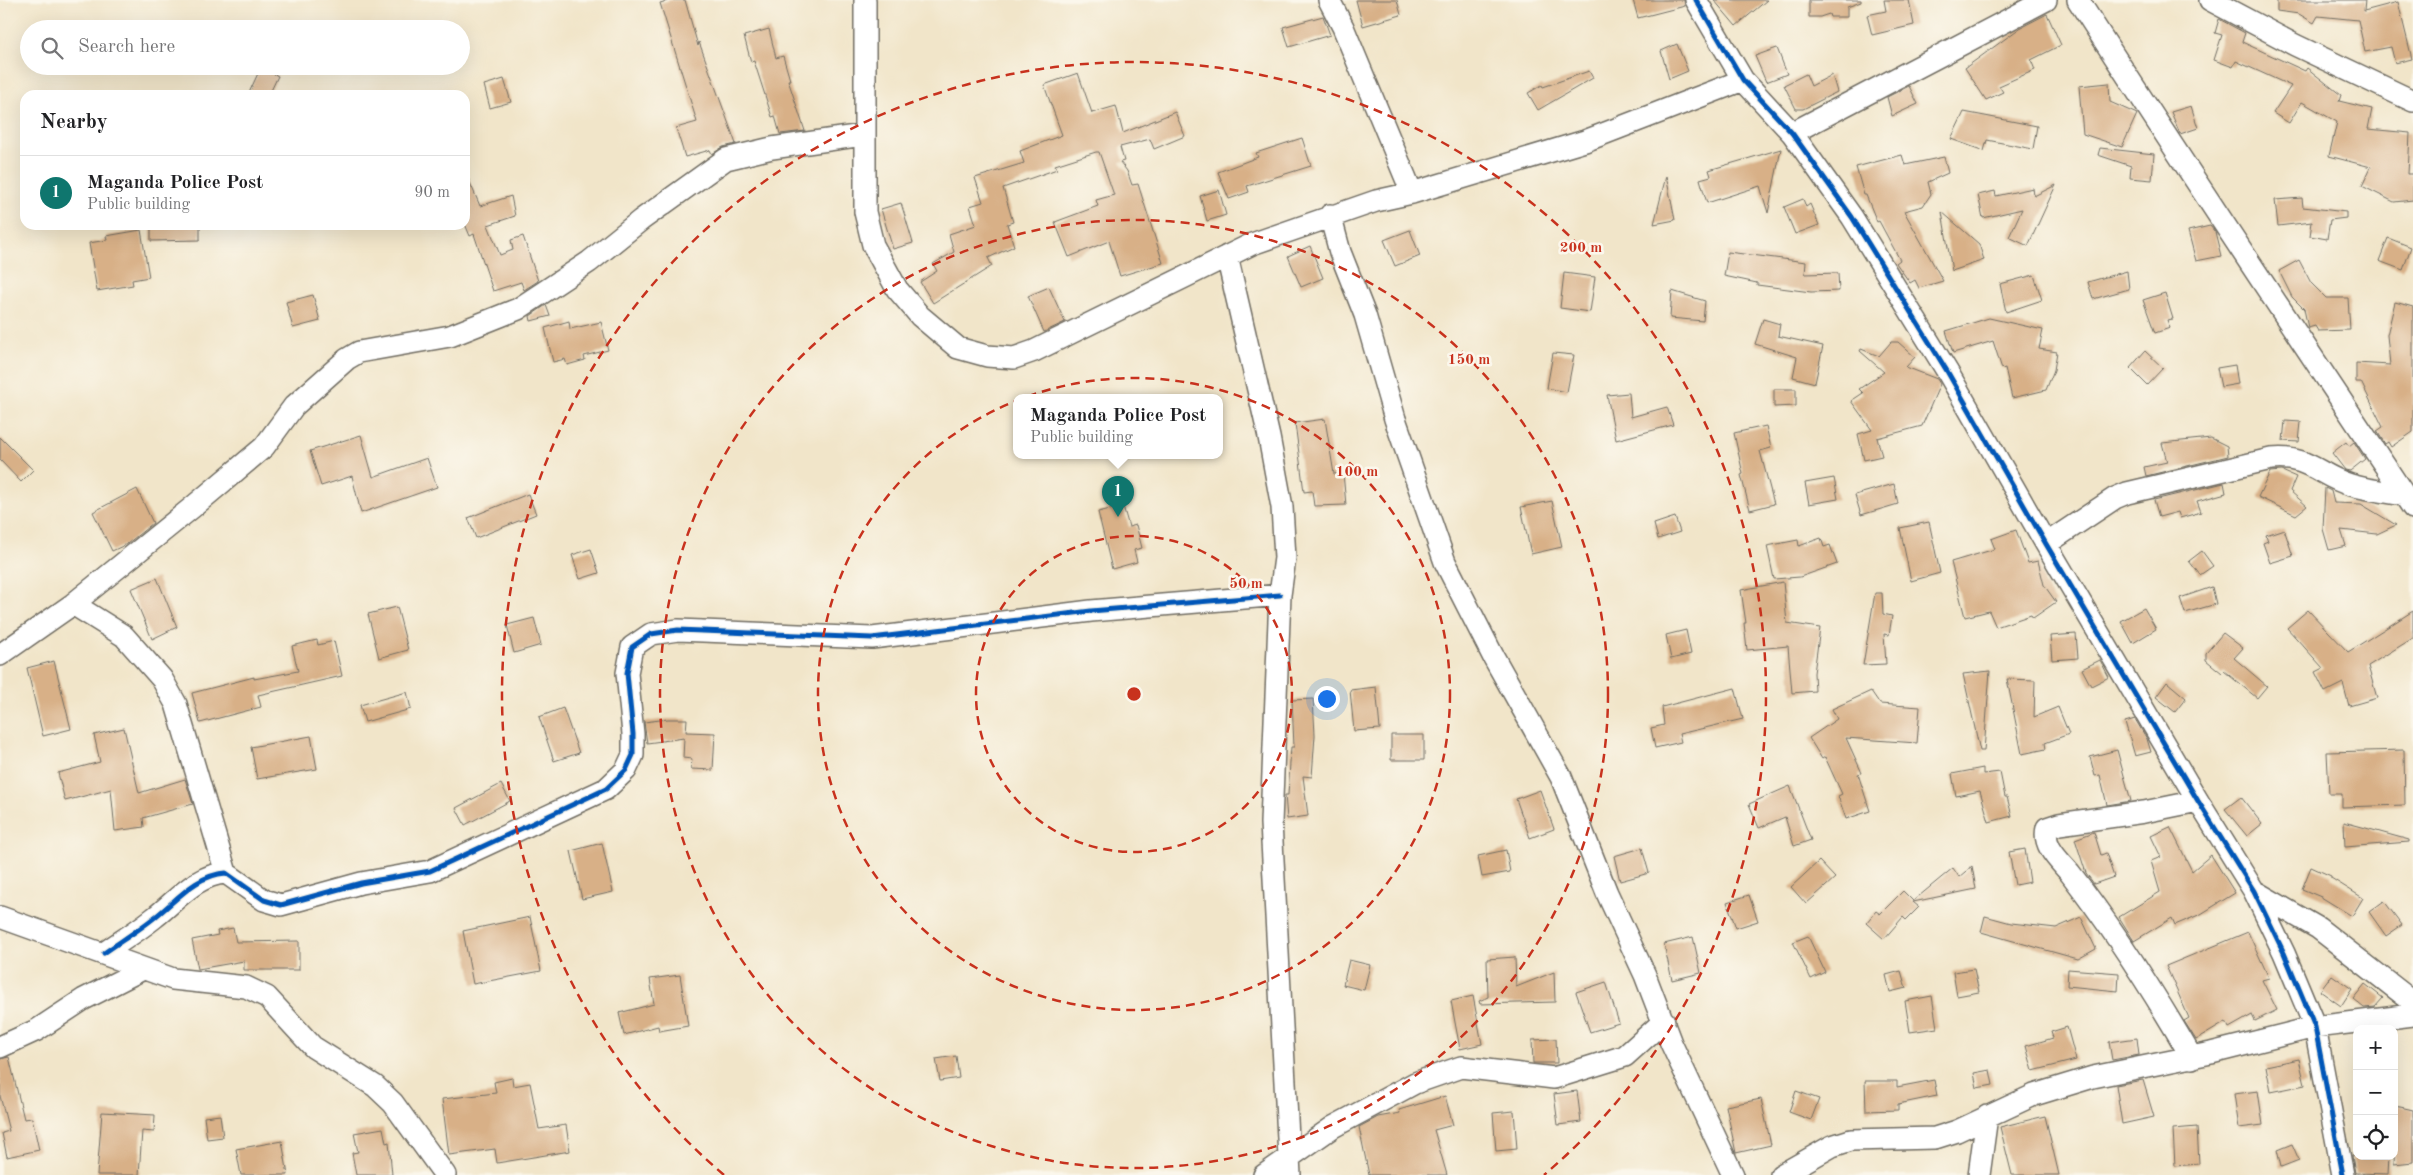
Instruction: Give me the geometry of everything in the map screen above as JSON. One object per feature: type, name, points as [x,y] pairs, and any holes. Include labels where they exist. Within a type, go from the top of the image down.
[{"type":"street","points":[[865,0],[865,212],[873,245],[898,289],[920,316],[958,348],[987,356],[1014,358],[1034,351],[1252,244],[1330,215],[1376,200],[1412,193],[1585,141],[1743,80]]},
{"type":"street","points":[[1329,0],[1343,27],[1412,193]]},
{"type":"street","points":[[1696,0],[1743,80],[1792,134],[1826,178],[1877,257],[1947,371],[2046,544],[2198,801],[2254,891],[2316,1026],[2343,1175]]},
{"type":"street","points":[[1792,134],[2046,0]]},
{"type":"street","points":[[2078,0],[2224,227],[2324,372],[2409,502]]},
{"type":"street","points":[[2210,0],[2295,45],[2413,101]]},
{"type":"street","points":[[0,655],[73,604],[264,447],[294,406],[347,359],[359,352],[450,336],[518,309],[589,262],[641,220],[726,159],[772,148],[864,136]]},
{"type":"street","points":[[1330,215],[1340,252],[1364,315],[1395,418],[1445,562],[1493,656],[1561,777],[1607,894],[1664,1021],[1671,1043],[1732,1175]]},
{"type":"street","points":[[1227,256],[1269,437],[1282,507],[1285,558],[1280,595],[1271,823],[1289,1167]]},
{"type":"street","points":[[2046,544],[2115,498],[2127,493],[2283,458],[2305,462],[2350,485],[2409,502]]},
{"type":"street","points":[[73,604],[124,636],[162,679],[176,704],[226,872],[264,900],[281,905],[361,883],[430,870],[606,789],[626,770],[633,755],[633,734],[627,673],[632,647],[651,634],[678,630],[872,638],[1091,611],[1280,595]]},
{"type":"street","points":[[2192,1058],[2163,1007],[2071,875],[2051,850],[2045,835],[2047,828],[2059,824],[2144,812],[2198,801]]},
{"type":"street","points":[[104,953],[154,918],[200,880],[226,872]]},
{"type":"street","points":[[2254,891],[2318,928],[2373,973],[2413,1002]]},
{"type":"street","points":[[0,917],[173,979],[246,987],[267,997],[313,1046],[375,1086],[392,1104],[445,1175]]},
{"type":"street","points":[[0,1047],[37,1030],[84,999],[142,969]]},
{"type":"street","points":[[1781,1175],[1832,1146],[1850,1140],[1935,1138],[1957,1131],[2034,1095],[2065,1084],[2192,1058],[2316,1026],[2413,1015]]},
{"type":"street","points":[[1264,1175],[1289,1167],[1333,1127],[1415,1083],[1461,1067],[1554,1078],[1625,1056],[1664,1021]]},
{"type":"street","points":[[1979,1175],[1987,1116]]},
{"type":"building","points":[[671,0],[685,0],[698,46],[699,42],[736,144],[723,147],[712,154],[710,150],[685,157],[676,128],[697,122],[660,3]]},
{"type":"building","points":[[1356,0],[1397,0],[1401,15],[1363,26]]},
{"type":"building","points":[[1633,0],[1684,0],[1685,6],[1638,18]]},
{"type":"building","points":[[1714,0],[1767,0],[1736,26]]},
{"type":"building","points":[[1809,0],[1861,0],[1861,2],[1847,7],[1847,17],[1830,17],[1829,14],[1820,17],[1809,17]]},
{"type":"building","points":[[1884,0],[1909,0],[1914,25],[1872,35],[1867,15],[1886,11]]},
{"type":"building","points":[[2277,0],[2365,0],[2364,11],[2398,2],[2412,59],[2395,63],[2391,47],[2365,52],[2358,20],[2318,16],[2314,23],[2299,14],[2277,11]]},
{"type":"building","points":[[2047,14],[2061,45],[2031,60],[2035,70],[1999,86],[2003,92],[1986,100],[1965,68],[2020,28]]},
{"type":"building","points":[[1323,16],[1330,35],[1289,47],[1283,27]]},
{"type":"building","points":[[2219,19],[2245,33],[2242,42],[2305,71],[2307,68],[2341,95],[2339,101],[2372,109],[2368,129],[2410,133],[2408,174],[2413,174],[2413,200],[2394,202],[2362,186],[2371,167],[2329,156],[2337,122],[2302,102],[2289,123],[2273,113],[2291,86],[2236,61],[2233,67],[2214,60],[2222,35],[2215,33]]},
{"type":"building","points":[[769,29],[776,58],[783,56],[790,80],[788,80],[805,131],[780,134],[775,116],[772,117],[754,61],[751,62],[744,36]]},
{"type":"building","points":[[1677,44],[1688,71],[1669,79],[1661,51]]},
{"type":"building","points":[[1777,48],[1787,74],[1766,82],[1755,56]]},
{"type":"building","points":[[1589,71],[1593,78],[1538,110],[1528,93],[1542,85],[1543,87]]},
{"type":"building","points":[[1078,73],[1092,113],[1116,106],[1123,133],[1175,112],[1185,136],[1154,149],[1150,139],[1120,147],[1124,161],[1120,162],[1127,171],[1132,185],[1138,184],[1163,263],[1120,276],[1109,241],[1069,257],[1055,222],[1098,206],[1096,200],[1114,195],[1099,152],[1096,152],[1055,165],[1057,169],[1003,188],[1013,222],[1007,224],[1014,246],[988,258],[992,266],[933,303],[920,282],[937,271],[933,264],[954,252],[949,234],[976,225],[970,206],[983,202],[975,178],[1024,163],[1020,151],[1062,135],[1044,85]]},
{"type":"building","points":[[1806,74],[1811,86],[1832,75],[1837,92],[1803,109],[1796,109],[1784,85]]},
{"type":"building","points":[[257,75],[278,76],[271,90],[250,90]]},
{"type":"building","points":[[504,79],[511,102],[490,108],[484,85]]},
{"type":"building","points":[[2109,83],[2110,102],[2137,114],[2122,147],[2083,134],[2079,86]]},
{"type":"building","points":[[1909,86],[1918,104],[1892,116],[1887,97]]},
{"type":"building","points":[[2191,106],[2198,128],[2180,134],[2171,112]]},
{"type":"building","points":[[1964,112],[2037,126],[2033,149],[1987,140],[1984,151],[1951,139]]},
{"type":"building","points":[[1302,138],[1311,166],[1247,186],[1249,192],[1229,199],[1218,172],[1258,157],[1256,153]]},
{"type":"building","points":[[2100,148],[2154,154],[2152,180],[2130,178],[2131,166],[2098,155]]},
{"type":"building","points":[[1781,149],[1768,213],[1760,186],[1707,203],[1700,179],[1711,176],[1709,170]]},
{"type":"building","points":[[1902,155],[1905,165],[1944,157],[1948,173],[1928,182],[1931,194],[1923,206],[1904,211],[1943,281],[1919,288],[1915,280],[1910,283],[1896,263],[1900,260],[1879,221],[1877,222],[1866,195],[1864,195],[1856,167]]},
{"type":"building","points":[[1666,176],[1675,220],[1654,224]]},
{"type":"building","points":[[470,183],[480,206],[511,196],[515,216],[488,225],[500,255],[513,250],[511,240],[523,236],[538,281],[524,290],[521,282],[493,291],[474,234],[470,236],[468,230],[470,230]]},
{"type":"building","points":[[2056,185],[2028,246],[2009,237],[2022,209],[1983,218],[1978,195],[1995,191],[1996,196],[2033,188],[2034,196]]},
{"type":"building","points":[[1219,190],[1226,215],[1207,221],[1200,196]]},
{"type":"building","points":[[2302,198],[2303,207],[2346,212],[2346,218],[2330,220],[2327,239],[2310,236],[2312,222],[2278,226],[2275,200]]},
{"type":"building","points":[[1803,199],[1806,207],[1810,204],[1819,225],[1795,234],[1784,207]]},
{"type":"building","points":[[901,203],[913,243],[893,249],[881,209]]},
{"type":"building","points":[[1942,212],[1979,244],[1984,260],[1952,271]]},
{"type":"building","points":[[2210,226],[2215,232],[2221,256],[2196,261],[2188,231]]},
{"type":"building","points":[[141,230],[149,277],[132,280],[133,285],[97,291],[89,243],[107,240],[106,236]]},
{"type":"building","points":[[151,230],[200,230],[200,240],[151,241]]},
{"type":"building","points":[[1410,230],[1420,256],[1395,266],[1384,240]]},
{"type":"building","points":[[2388,238],[2411,247],[2403,270],[2379,261]]},
{"type":"building","points":[[1310,246],[1323,278],[1301,287],[1288,256]]},
{"type":"building","points":[[1728,252],[1806,262],[1805,274],[1838,273],[1839,291],[1811,292],[1757,285],[1757,283],[1724,276]]},
{"type":"building","points":[[2299,260],[2311,283],[2326,298],[2348,298],[2350,330],[2318,331],[2315,326],[2308,328],[2304,309],[2292,297],[2279,271]]},
{"type":"building","points":[[2127,271],[2129,289],[2093,299],[2088,282]]},
{"type":"building","points":[[1564,273],[1595,277],[1590,312],[1560,308]]},
{"type":"building","points":[[2034,275],[2042,300],[2006,312],[2000,284]]},
{"type":"building","points":[[1049,287],[1065,322],[1044,332],[1028,296]]},
{"type":"building","points":[[1672,291],[1705,301],[1703,321],[1670,318]]},
{"type":"building","points":[[2165,293],[2173,319],[2167,320],[2170,328],[2155,333],[2143,300]]},
{"type":"building","points":[[313,295],[320,321],[293,328],[286,302]]},
{"type":"building","points":[[2395,302],[2413,307],[2413,432],[2391,447],[2388,442],[2385,444],[2377,431],[2383,427],[2361,382],[2356,382],[2356,363],[2390,365],[2387,335]]},
{"type":"building","points":[[546,305],[550,316],[531,321],[530,316]]},
{"type":"building","points":[[1989,318],[2043,330],[2039,349],[2057,352],[2054,370],[2046,390],[2012,398],[2005,368],[2002,369],[1993,341],[1953,353],[1946,331]]},
{"type":"building","points":[[1763,319],[1780,324],[1778,336],[1823,346],[1815,383],[1793,377],[1797,357],[1755,344]]},
{"type":"building","points":[[569,321],[570,329],[601,322],[608,350],[584,356],[585,360],[567,365],[565,359],[553,362],[545,328]]},
{"type":"building","points":[[1891,342],[1898,342],[1915,357],[1906,367],[1937,379],[1940,384],[1922,426],[1877,438],[1882,456],[1864,460],[1858,434],[1872,430],[1851,401],[1863,393],[1859,389],[1884,372],[1860,351],[1861,349],[1879,356]]},
{"type":"building","points":[[2145,351],[2163,368],[2147,385],[2130,368]]},
{"type":"building","points":[[1553,353],[1574,355],[1567,392],[1547,388]]},
{"type":"building","points":[[2235,365],[2238,384],[2221,387],[2217,368]]},
{"type":"building","points":[[1774,389],[1796,389],[1796,406],[1774,407]]},
{"type":"building","points":[[1629,393],[1631,417],[1667,407],[1673,425],[1616,440],[1607,395]]},
{"type":"building","points":[[1325,419],[1334,474],[1343,473],[1346,505],[1314,506],[1312,491],[1304,492],[1295,423]]},
{"type":"building","points":[[2285,421],[2301,422],[2299,442],[2283,441]]},
{"type":"building","points":[[1766,426],[1771,448],[1760,451],[1774,504],[1750,510],[1741,475],[1743,474],[1734,433]]},
{"type":"building","points":[[361,435],[373,477],[427,458],[437,487],[361,513],[352,476],[321,486],[310,451]]},
{"type":"building","points":[[0,437],[33,470],[21,482],[0,460]]},
{"type":"building","points":[[2211,438],[2227,446],[2228,456],[2146,476],[2144,467],[2167,462],[2162,443]]},
{"type":"building","points":[[2346,442],[2349,446],[2354,442],[2365,459],[2350,471],[2345,470],[2332,453]]},
{"type":"building","points":[[2282,471],[2296,477],[2290,491],[2307,506],[2296,515],[2258,497],[2270,472]]},
{"type":"building","points":[[1834,478],[1838,499],[1809,504],[1805,483]]},
{"type":"building","points":[[2224,483],[2226,493],[2197,501],[2201,512],[2180,518],[2178,512],[2159,517],[2154,500]]},
{"type":"building","points":[[1894,484],[1898,504],[1861,515],[1855,495]]},
{"type":"building","points":[[2325,488],[2331,491],[2334,503],[2361,504],[2396,525],[2377,534],[2341,530],[2346,546],[2329,550],[2323,529]]},
{"type":"building","points":[[137,489],[153,523],[127,544],[112,551],[93,512]]},
{"type":"building","points":[[528,494],[536,514],[476,538],[468,518]]},
{"type":"building","points":[[1552,501],[1562,547],[1531,554],[1521,507]]},
{"type":"building","points":[[1123,506],[1129,527],[1136,525],[1142,548],[1134,550],[1137,562],[1112,569],[1098,512]]},
{"type":"building","points":[[1675,517],[1680,532],[1658,539],[1654,524]]},
{"type":"building","points":[[1929,522],[1940,573],[1911,581],[1900,528]]},
{"type":"building","points":[[2284,529],[2293,556],[2270,563],[2263,543],[2268,541],[2266,535]]},
{"type":"building","points":[[2016,530],[2028,563],[2038,561],[2044,585],[2056,602],[2033,618],[2031,615],[1996,627],[1989,611],[1965,617],[1951,562],[1995,549],[1991,539]]},
{"type":"building","points":[[1821,538],[1824,547],[1830,545],[1837,564],[1800,577],[1774,579],[1767,546],[1798,540],[1799,546]]},
{"type":"building","points":[[591,549],[599,573],[580,579],[572,555]]},
{"type":"building","points":[[2202,551],[2213,566],[2200,575],[2189,561]]},
{"type":"building","points":[[157,578],[177,627],[152,639],[131,589]]},
{"type":"building","points":[[1783,582],[1787,623],[1820,628],[1814,673],[1815,691],[1792,693],[1788,646],[1747,650],[1744,623],[1746,623],[1741,590]]},
{"type":"building","points":[[2212,587],[2216,604],[2185,613],[2180,598]]},
{"type":"building","points":[[1875,593],[1882,593],[1883,614],[1892,616],[1889,635],[1884,634],[1886,664],[1863,665]]},
{"type":"building","points":[[397,607],[408,650],[379,658],[368,614]]},
{"type":"building","points":[[2144,608],[2156,629],[2133,643],[2121,621]]},
{"type":"building","points":[[2308,610],[2348,652],[2413,611],[2413,638],[2368,666],[2377,698],[2349,706],[2343,683],[2325,692],[2315,672],[2323,668],[2287,628]]},
{"type":"building","points":[[534,618],[541,645],[514,653],[507,625]]},
{"type":"building","points":[[1686,630],[1691,654],[1671,659],[1666,635]]},
{"type":"building","points":[[2223,633],[2243,648],[2234,658],[2267,686],[2257,698],[2224,671],[2222,673],[2206,660],[2206,653]]},
{"type":"building","points":[[2076,634],[2078,658],[2052,660],[2050,636]]},
{"type":"building","points":[[317,640],[318,645],[334,641],[342,676],[258,695],[261,707],[200,723],[192,693],[254,677],[254,679],[298,671],[292,646]]},
{"type":"building","points":[[2100,660],[2109,677],[2091,686],[2082,669]]},
{"type":"building","points":[[54,661],[71,729],[43,736],[27,668]]},
{"type":"building","points":[[1990,671],[1984,751],[1980,751],[1963,674]]},
{"type":"building","points":[[2007,679],[2035,680],[2034,717],[2058,707],[2069,734],[2045,743],[2046,749],[2022,754]]},
{"type":"building","points":[[2167,682],[2186,698],[2175,712],[2156,697]]},
{"type":"building","points":[[1376,687],[1380,729],[1354,731],[1350,690]]},
{"type":"building","points":[[1735,688],[1743,719],[1679,734],[1681,742],[1655,748],[1651,728],[1664,725],[1662,707]]},
{"type":"building","points":[[1871,691],[1880,704],[1920,707],[1917,743],[1846,738],[1862,773],[1858,774],[1870,811],[1846,819],[1838,796],[1842,794],[1825,757],[1822,759],[1809,738],[1837,719],[1832,709]]},
{"type":"building","points":[[407,692],[411,709],[365,722],[360,705]]},
{"type":"building","points":[[1313,699],[1315,735],[1312,777],[1303,776],[1308,816],[1287,819],[1285,795],[1288,795],[1291,747],[1294,747],[1292,700]]},
{"type":"building","points":[[563,708],[579,753],[554,761],[539,717]]},
{"type":"building","points":[[687,719],[686,732],[715,733],[713,770],[691,769],[692,759],[683,758],[684,738],[647,743],[644,722]]},
{"type":"building","points":[[2135,719],[2147,739],[2151,752],[2135,756],[2125,722]]},
{"type":"building","points":[[124,728],[139,793],[185,779],[193,804],[143,818],[144,827],[115,831],[111,789],[65,801],[58,773],[100,762],[94,735]]},
{"type":"building","points":[[1391,735],[1424,735],[1424,760],[1391,760]]},
{"type":"building","points":[[311,736],[317,769],[257,779],[251,747]]},
{"type":"building","points":[[2117,750],[2131,801],[2107,805],[2100,775],[2095,776],[2090,757]]},
{"type":"building","points":[[2404,750],[2405,805],[2342,807],[2342,794],[2329,794],[2327,752]]},
{"type":"building","points":[[1983,768],[1983,774],[2000,772],[2005,797],[2007,797],[2012,816],[1989,822],[1980,791],[1956,796],[1952,774]]},
{"type":"building","points":[[501,784],[510,801],[465,825],[456,808]]},
{"type":"building","points":[[1790,786],[1811,840],[1794,846],[1785,817],[1759,828],[1749,804]]},
{"type":"building","points":[[1540,790],[1554,829],[1530,838],[1516,799]]},
{"type":"building","points":[[2241,797],[2262,824],[2247,836],[2225,809]]},
{"type":"building","points":[[2344,822],[2409,840],[2409,842],[2345,847]]},
{"type":"building","points":[[2170,827],[2192,871],[2211,855],[2235,893],[2201,914],[2175,925],[2172,918],[2134,941],[2119,917],[2160,892],[2151,861],[2161,857],[2151,836]]},
{"type":"building","points":[[2094,832],[2101,855],[2106,853],[2114,877],[2094,884],[2086,873],[2075,839]]},
{"type":"building","points":[[602,843],[613,892],[582,899],[571,851]]},
{"type":"building","points":[[1642,848],[1649,873],[1620,881],[1614,856]]},
{"type":"building","points":[[2025,849],[2030,882],[2015,885],[2009,852]]},
{"type":"building","points":[[1506,850],[1510,872],[1482,877],[1478,856]]},
{"type":"building","points":[[1819,861],[1835,878],[1806,904],[1791,887]]},
{"type":"building","points":[[1972,866],[1976,889],[1913,902],[1919,907],[1906,920],[1903,917],[1884,939],[1866,923],[1876,911],[1880,914],[1903,891],[1913,901],[1953,868],[1959,877]]},
{"type":"building","points":[[2311,867],[2331,876],[2331,878],[2363,898],[2352,916],[2321,897],[2302,889]]},
{"type":"building","points":[[1749,895],[1758,921],[1736,928],[1727,902]]},
{"type":"building","points":[[2384,901],[2402,925],[2386,936],[2369,912]]},
{"type":"building","points":[[1985,916],[2011,923],[2056,928],[2081,917],[2096,949],[2078,959],[1981,932]]},
{"type":"building","points":[[530,917],[541,971],[473,984],[463,931]]},
{"type":"building","points":[[233,928],[236,942],[299,941],[299,970],[244,970],[244,961],[198,969],[192,940],[218,935],[217,931]]},
{"type":"building","points":[[2248,932],[2269,978],[2262,980],[2277,1010],[2255,1021],[2252,1015],[2229,1028],[2226,1022],[2196,1040],[2184,1021],[2189,1018],[2166,966]]},
{"type":"building","points":[[1808,936],[1825,972],[1811,979],[1793,942]]},
{"type":"building","points":[[1693,937],[1701,973],[1672,980],[1664,944]]},
{"type":"building","points":[[1515,957],[1516,987],[1554,972],[1555,1002],[1480,1004],[1479,1001],[1488,997],[1487,959]]},
{"type":"building","points":[[1349,960],[1370,965],[1364,990],[1343,985]]},
{"type":"building","points":[[1974,969],[1979,992],[1957,996],[1953,972]]},
{"type":"building","points":[[2068,969],[2119,973],[2118,991],[2067,986]]},
{"type":"building","points":[[1901,971],[1906,988],[1890,992],[1886,975]]},
{"type":"building","points":[[680,975],[688,1026],[659,1031],[658,1026],[624,1035],[619,1013],[654,1004],[650,979]]},
{"type":"building","points":[[2332,975],[2352,989],[2341,1006],[2320,991]]},
{"type":"building","points":[[1606,982],[1619,1023],[1590,1032],[1576,992]]},
{"type":"building","points":[[2365,984],[2383,998],[2375,1007],[2364,1008],[2353,999]]},
{"type":"building","points":[[1473,996],[1482,1044],[1460,1049],[1451,1001]]},
{"type":"building","points":[[1932,996],[1937,1028],[1910,1032],[1905,1001]]},
{"type":"building","points":[[2067,1027],[2076,1060],[2033,1071],[2026,1046],[2053,1038],[2051,1032]]},
{"type":"building","points":[[2137,1038],[2139,1055],[2112,1060],[2109,1042]]},
{"type":"building","points":[[1556,1039],[1557,1063],[1533,1063],[1532,1040]]},
{"type":"building","points":[[956,1056],[959,1078],[940,1081],[936,1059]]},
{"type":"building","points":[[9,1057],[24,1119],[32,1118],[39,1150],[7,1157],[2,1133],[9,1131],[0,1096],[0,1059]]},
{"type":"building","points":[[2299,1059],[2305,1085],[2271,1092],[2266,1066]]},
{"type":"building","points":[[1990,1070],[1993,1085],[1977,1088],[1974,1073]]},
{"type":"building","points":[[512,1078],[513,1086],[530,1083],[539,1129],[566,1125],[570,1151],[497,1163],[495,1149],[449,1155],[442,1099],[496,1093],[494,1082]]},
{"type":"building","points":[[1934,1080],[1937,1096],[1898,1104],[1898,1110],[1866,1111],[1865,1081],[1897,1081],[1897,1087]]},
{"type":"building","points":[[2143,1080],[2154,1117],[2122,1124],[2116,1085]]},
{"type":"building","points":[[1577,1091],[1581,1122],[1558,1125],[1554,1094]]},
{"type":"building","points":[[1796,1091],[1819,1099],[1811,1120],[1789,1112]]},
{"type":"building","points":[[2258,1091],[2263,1125],[2239,1128],[2234,1094]]},
{"type":"building","points":[[1445,1096],[1453,1125],[1434,1130],[1447,1175],[1369,1175],[1359,1127],[1378,1117],[1400,1113],[1399,1110]]},
{"type":"building","points":[[1761,1099],[1771,1145],[1736,1153],[1726,1106]]},
{"type":"building","points":[[2398,1106],[2413,1110],[2413,1162],[2394,1164],[2394,1160],[2398,1160]]},
{"type":"building","points":[[1514,1111],[1517,1149],[1496,1151],[1493,1113]]},
{"type":"building","points":[[102,1112],[155,1115],[154,1132],[142,1131],[139,1175],[97,1175]]},
{"type":"building","points":[[220,1115],[223,1137],[207,1139],[204,1117]]},
{"type":"building","points":[[2045,1116],[2059,1175],[2012,1175],[2000,1127]]},
{"type":"building","points":[[2197,1127],[2199,1164],[2175,1166],[2173,1129]]},
{"type":"building","points":[[383,1128],[386,1143],[389,1142],[392,1175],[356,1175],[352,1153],[358,1152],[354,1133]]},
{"type":"building","points":[[282,1141],[288,1175],[241,1175],[236,1149]]},
{"type":"building","points":[[2292,1144],[2299,1160],[2281,1167],[2277,1150]]},
{"type":"building","points":[[2352,1156],[2353,1160],[2389,1160],[2388,1174],[2355,1173]]},
{"type":"cycle path","points":[[1696,0],[1743,80],[1792,133],[1852,217],[1947,371],[2046,544],[2198,801],[2254,891],[2284,953],[2315,1027],[2343,1175]]},
{"type":"cycle path","points":[[104,953],[149,922],[188,889],[205,878],[226,873],[264,900],[281,905],[361,883],[430,871],[606,789],[626,770],[633,755],[633,734],[627,673],[632,647],[651,634],[678,630],[872,638],[1091,611],[1280,595]]},
{"type":"place","name":"Maganda Police Post","points":[[1118,517]]}]
